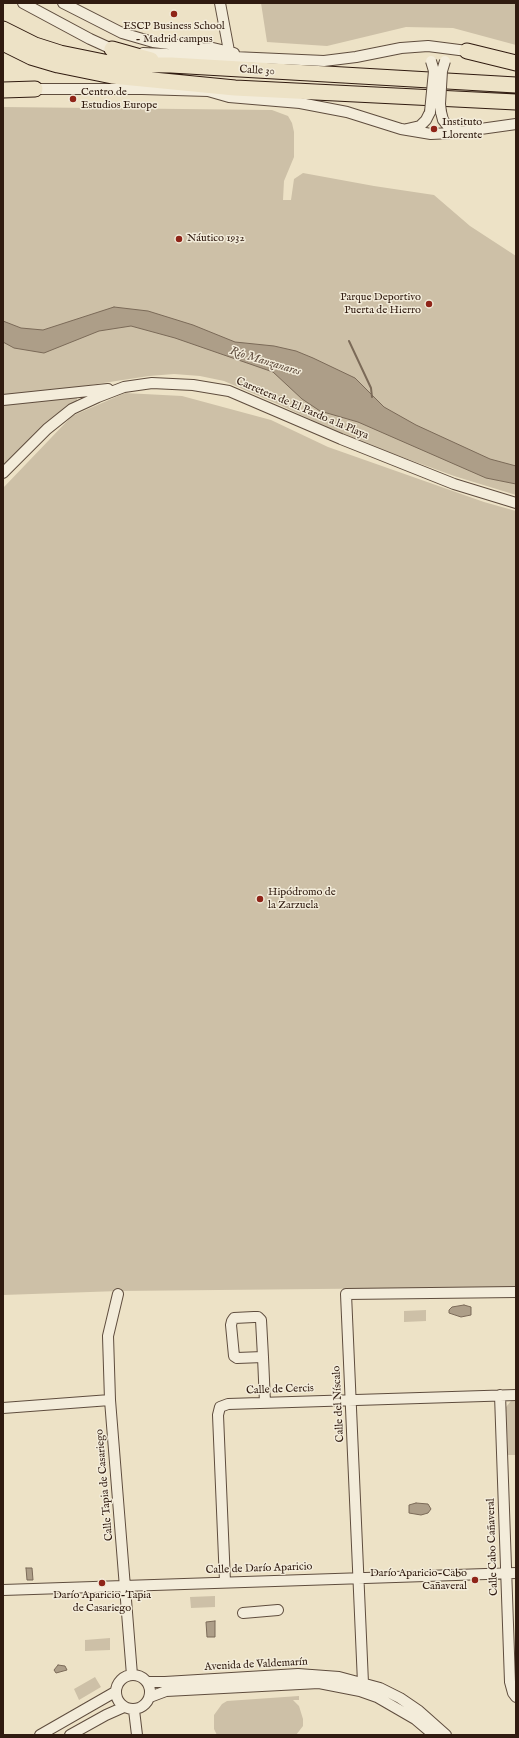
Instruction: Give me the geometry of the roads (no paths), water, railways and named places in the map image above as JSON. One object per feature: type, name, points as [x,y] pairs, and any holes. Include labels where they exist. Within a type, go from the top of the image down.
[{"type":"highway","name":"Calle 30","points":[[3,29],[35,45],[60,53],[114,64],[171,65],[516,85]]},
{"type":"highway","name":"Calle 30","points":[[3,43],[31,56],[58,65],[112,76],[235,88],[516,102]]},
{"type":"highway","points":[[112,49],[171,65]]},
{"type":"highway","points":[[467,51],[516,63]]},
{"type":"highway","points":[[208,91],[235,88]]},
{"type":"highway","points":[[3,89],[34,89]]},
{"type":"street","points":[[23,3],[90,39],[112,49],[156,54],[244,56],[324,61],[356,57],[401,48],[428,46],[467,51]]},
{"type":"street","points":[[62,3],[122,34],[153,42],[225,50],[244,56]]},
{"type":"street","points":[[220,3],[225,32],[225,50]]},
{"type":"street","points":[[156,54],[201,48]]},
{"type":"street","points":[[401,48],[424,52],[431,61],[434,71],[430,112],[426,120],[420,126],[412,129],[401,129]]},
{"type":"street","points":[[462,132],[446,125],[441,112],[442,71],[444,61],[453,54],[467,51]]},
{"type":"street","points":[[34,89],[142,89],[208,91],[229,97],[300,103],[334,110],[401,129],[431,134],[462,132],[516,124]]},
{"type":"street","name":"Carretera de El Pardo a la Playa","points":[[3,473],[47,429],[72,409],[124,387],[152,383],[193,385],[229,391],[341,439],[454,484],[516,503]]},
{"type":"street","points":[[3,400],[124,387]]},
{"type":"street","name":"Calle del Níscalo","points":[[363,1683],[346,1294],[516,1292]]},
{"type":"street","name":"Calle Tapia de Casariego","points":[[118,1294],[108,1336],[110,1400],[132,1675]]},
{"type":"street","points":[[263,1357],[237,1358],[234,1356],[231,1325],[234,1318],[258,1317],[261,1320],[263,1357],[265,1403]]},
{"type":"street","name":"Calle Cabo Cañaveral","points":[[500,1395],[511,1573],[510,1682],[513,1693],[516,1697]]},
{"type":"street","name":"Calle de Cercis","points":[[225,1582],[218,1415],[220,1407],[228,1404],[516,1395]]},
{"type":"street","points":[[3,1408],[110,1400]]},
{"type":"street","name":"Calle de Darío Aparicio","points":[[3,1590],[511,1573]]},
{"type":"street","points":[[243,1613],[278,1610]]},
{"type":"street","name":"Avenida de Valdemarín","points":[[147,1682],[173,1682],[298,1674],[339,1677],[380,1688],[400,1698],[419,1711],[446,1735]]},
{"type":"street","points":[[70,1735],[106,1715],[129,1709],[143,1707],[150,1697],[150,1689],[147,1682],[138,1676],[132,1675],[122,1678],[117,1685],[116,1692],[118,1702],[129,1709],[138,1735]]},
{"type":"street","name":"Avenida de Valdemarín","points":[[150,1697],[166,1690],[319,1683],[353,1689],[377,1697],[415,1719],[434,1735]]},
{"type":"street","points":[[40,1735],[116,1692]]},
{"type":"water","name":"Río Manzanares","points":[[114,307],[148,311],[193,325],[235,342],[274,346],[296,351],[313,358],[355,378],[384,407],[416,425],[490,459],[516,466],[516,484],[486,478],[358,422],[320,411],[302,399],[273,372],[175,338],[131,326],[99,331],[44,353],[14,348],[3,342],[3,321],[21,328],[43,330]]},
{"type":"water","points":[[464,1305],[471,1307],[471,1315],[461,1317],[449,1313],[449,1310],[452,1307]]},
{"type":"water","points":[[416,1503],[428,1504],[431,1509],[428,1513],[421,1515],[409,1513],[409,1505]]},
{"type":"water","points":[[26,1568],[32,1568],[33,1580],[27,1580]]},
{"type":"water","points":[[215,1621],[215,1637],[207,1637],[206,1622]]},
{"type":"water","points":[[58,1665],[65,1666],[67,1670],[56,1673],[54,1670]]},
{"type":"waterway","points":[[349,341],[371,388],[372,397]]},
{"type":"place","name":"ESCP Business School - Madrid campus","points":[[174,14]]},
{"type":"place","name":"Centro de Estudios Europe","points":[[73,99]]},
{"type":"place","name":"Instituto Llorente","points":[[434,129]]},
{"type":"place","name":"Náutico 1932","points":[[179,239]]},
{"type":"place","name":"Parque Deportivo Puerta de Hierro","points":[[429,304]]},
{"type":"place","name":"Hipódromo de la Zarzuela","points":[[260,899]]},
{"type":"place","name":"Darío Aparicio-Cabo Cañaveral","points":[[475,1580]]},
{"type":"place","name":"Darío Aparicio-Tapia de Casariego","points":[[102,1583]]}]
